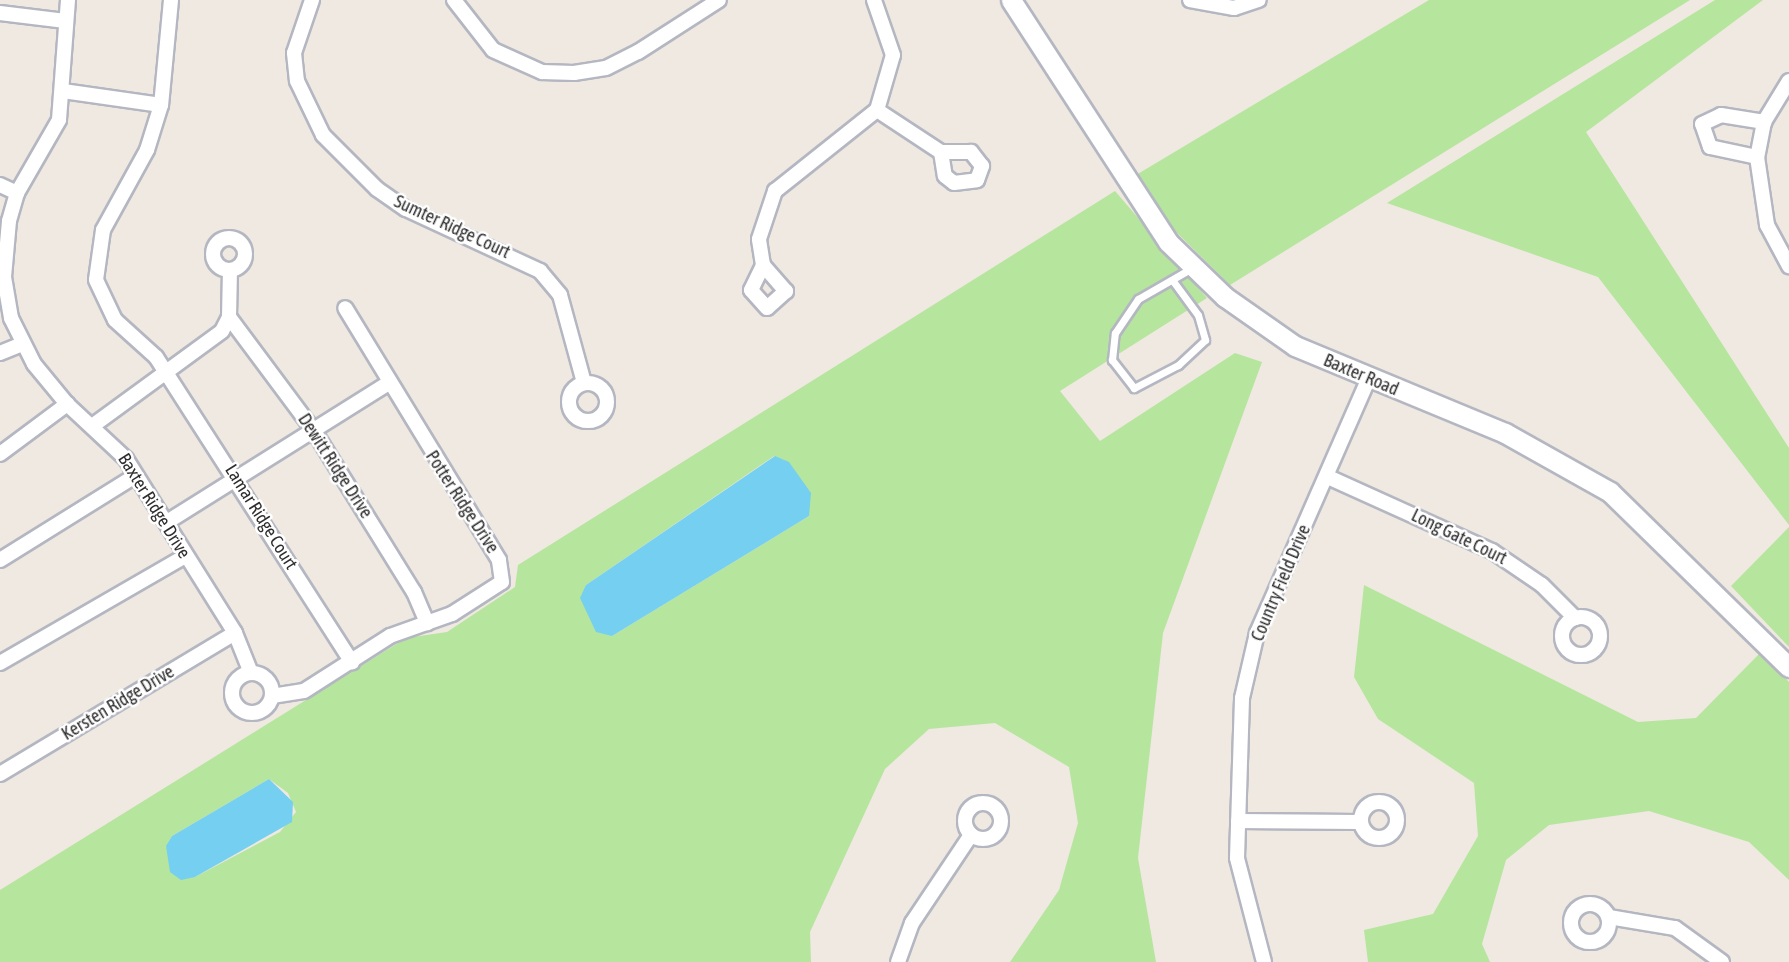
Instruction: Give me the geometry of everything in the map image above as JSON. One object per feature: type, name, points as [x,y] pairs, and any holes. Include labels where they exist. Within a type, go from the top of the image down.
[{"type":"main road","name":"Baxter Road","points":[[1011,0],[1168,242],[1192,267],[1269,331],[1368,380],[1505,433],[1610,492],[1789,667]]},
{"type":"street","name":"Baxter Ridge Drive","points":[[68,0],[63,91],[51,142],[17,193],[2,251],[6,300],[22,344],[67,404],[95,424],[135,476],[167,522],[235,633],[251,673],[267,679],[272,696]]},
{"type":"street","name":"Lamar Ridge Court","points":[[171,0],[161,105],[148,150],[103,230],[96,280],[115,320],[167,373],[237,478],[352,662]]},
{"type":"street","name":"Sumter Ridge Court","points":[[312,0],[294,53],[297,81],[323,135],[377,189],[406,209],[540,271],[560,295],[584,383]]},
{"type":"street","points":[[454,0],[493,50],[542,72],[574,73],[607,68],[638,52],[719,0]]},
{"type":"street","points":[[763,265],[759,240],[775,191],[877,110],[893,55],[874,0]]},
{"type":"street","points":[[1190,0],[1234,8],[1259,0]]},
{"type":"street","points":[[0,13],[66,21]]},
{"type":"street","points":[[1789,81],[1764,122],[1758,151],[1767,225],[1789,266]]},
{"type":"street","points":[[63,91],[161,105]]},
{"type":"street","points":[[877,110],[942,152]]},
{"type":"street","points":[[1758,151],[1710,147],[1702,124],[1721,115],[1764,122]]},
{"type":"street","points":[[0,185],[17,193]]},
{"type":"street","points":[[95,424],[212,341],[229,317],[230,270]]},
{"type":"street","name":"Potter Ridge Drive","points":[[272,696],[304,691],[404,629],[472,604],[502,582],[504,571],[345,308]]},
{"type":"street","name":"Dewitt Ridge Drive","points":[[229,317],[314,431],[414,592],[426,623]]},
{"type":"street","points":[[0,353],[22,344]]},
{"type":"street","name":"Country Field Drive","points":[[1264,962],[1243,892],[1238,821],[1247,670],[1257,633],[1328,478],[1368,380]]},
{"type":"street","points":[[167,522],[390,383]]},
{"type":"street","points":[[0,454],[67,404]]},
{"type":"street","points":[[0,560],[135,476]]},
{"type":"street","name":"Long Gate Court","points":[[1328,478],[1492,551],[1542,584],[1575,618]]},
{"type":"street","points":[[0,663],[186,556]]},
{"type":"street","name":"Kersten Ridge Drive","points":[[0,774],[235,633]]},
{"type":"street","points":[[251,673],[234,684],[235,703],[252,713],[272,696]]},
{"type":"street","points":[[1238,821],[1358,822]]},
{"type":"street","points":[[898,962],[912,923],[971,835]]},
{"type":"street","points":[[1609,917],[1675,928],[1722,962]]},
{"type":"lane","points":[[1173,281],[1198,315],[1205,340],[1178,365],[1134,388],[1112,360],[1115,333],[1138,299],[1173,281],[1192,267]]},
{"type":"green space","points":[[1429,0],[1690,0],[1230,285],[1168,224],[1136,175]]},
{"type":"green space","points":[[1715,0],[1763,0],[1586,132],[1789,448],[1789,525],[1598,277],[1387,203]]},
{"type":"green space","points":[[1115,191],[1207,298],[1060,391],[1100,441],[1235,353],[1262,362],[1163,633],[1138,858],[1156,962],[1010,962],[1059,890],[1078,823],[1069,767],[995,723],[929,729],[885,769],[810,932],[811,962],[0,962],[0,890],[406,638],[447,632],[515,587],[518,565]],"holes":[[[774,456],[809,516],[612,636],[586,585]],[[269,779],[288,793],[296,812],[280,832],[195,877],[166,847],[172,836]]]},
{"type":"green space","points":[[1789,527],[1789,647],[1731,586]]},
{"type":"green space","points":[[1364,585],[1638,722],[1696,718],[1761,652],[1789,682],[1789,880],[1749,842],[1649,811],[1549,825],[1506,860],[1482,944],[1490,962],[1368,962],[1364,930],[1433,914],[1478,836],[1474,783],[1378,719],[1354,677]]},
{"type":"water","points":[[775,456],[789,462],[811,493],[809,516],[612,636],[596,632],[580,598],[586,585]]},
{"type":"water","points":[[269,779],[293,802],[292,822],[195,877],[181,880],[170,872],[166,846],[172,836]]}]
